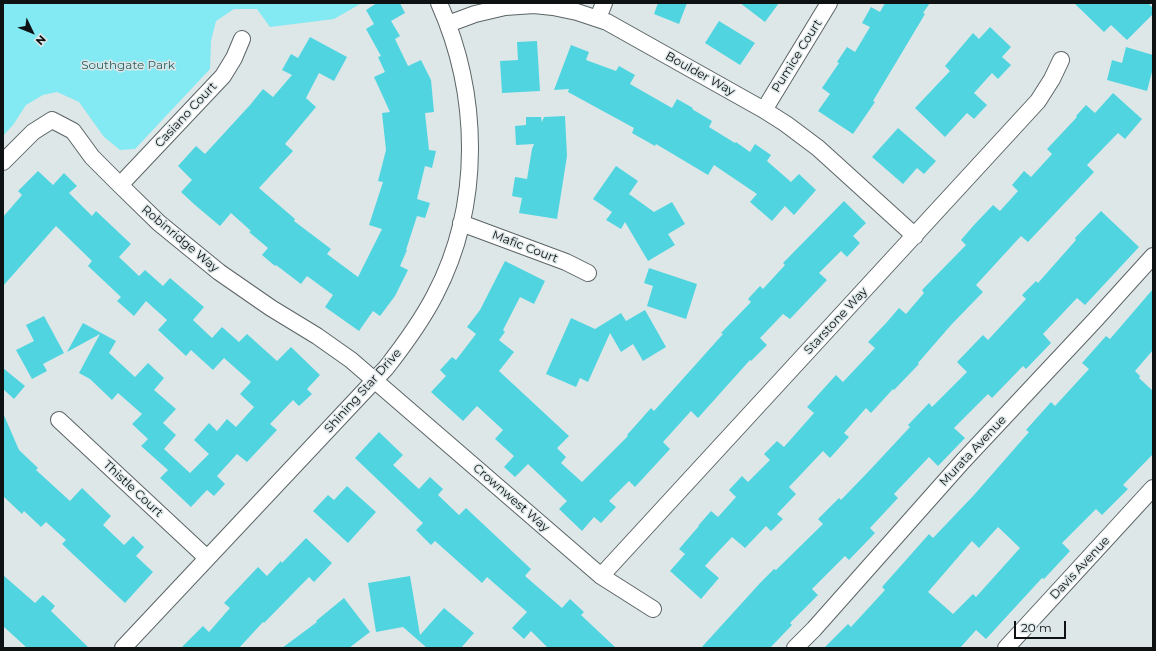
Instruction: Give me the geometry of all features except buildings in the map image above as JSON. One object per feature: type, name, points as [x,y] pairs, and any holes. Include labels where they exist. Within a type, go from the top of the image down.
[{"type":"street","name":"Shining Star Drive","points":[[123,648],[375,381],[415,330],[436,294],[450,262],[461,223],[467,194],[470,158],[470,122],[467,93],[460,58],[439,3]]},
{"type":"street","points":[[598,18],[604,3]]},
{"type":"street","name":"Pumice Court","points":[[764,110],[829,3]]},
{"type":"street","name":"Boulder Way","points":[[448,24],[475,14],[505,7],[534,5],[577,12],[598,18],[764,110],[786,124],[818,148],[915,236]]},
{"type":"street","name":"Casiano Court","points":[[120,186],[222,76],[234,58],[242,39]]},
{"type":"street","name":"Starstone Way","points":[[601,576],[1038,101],[1052,79],[1061,60]]},
{"type":"street","name":"Robinridge Way","points":[[3,162],[33,132],[52,120],[73,131],[92,157],[158,223],[220,272],[271,308],[323,340],[351,360],[375,381]]},
{"type":"street","name":"Mafic Court","points":[[461,223],[566,262],[588,273]]},
{"type":"street","name":"Murata Avenue","points":[[795,648],[814,629],[963,461],[1153,256]]},
{"type":"street","name":"Crownwest Way","points":[[375,381],[601,576],[653,609]]},
{"type":"street","name":"Thistle Court","points":[[60,420],[207,558]]},
{"type":"street","name":"Davis Avenue","points":[[1006,648],[1153,488]]},
{"type":"green space","name":"Southgate Park","points":[[3,3],[362,3],[334,19],[270,27],[257,9],[234,9],[216,21],[211,41],[210,69],[135,149],[120,150],[104,137],[79,102],[57,92],[43,95],[26,105],[13,125],[3,136]]}]
